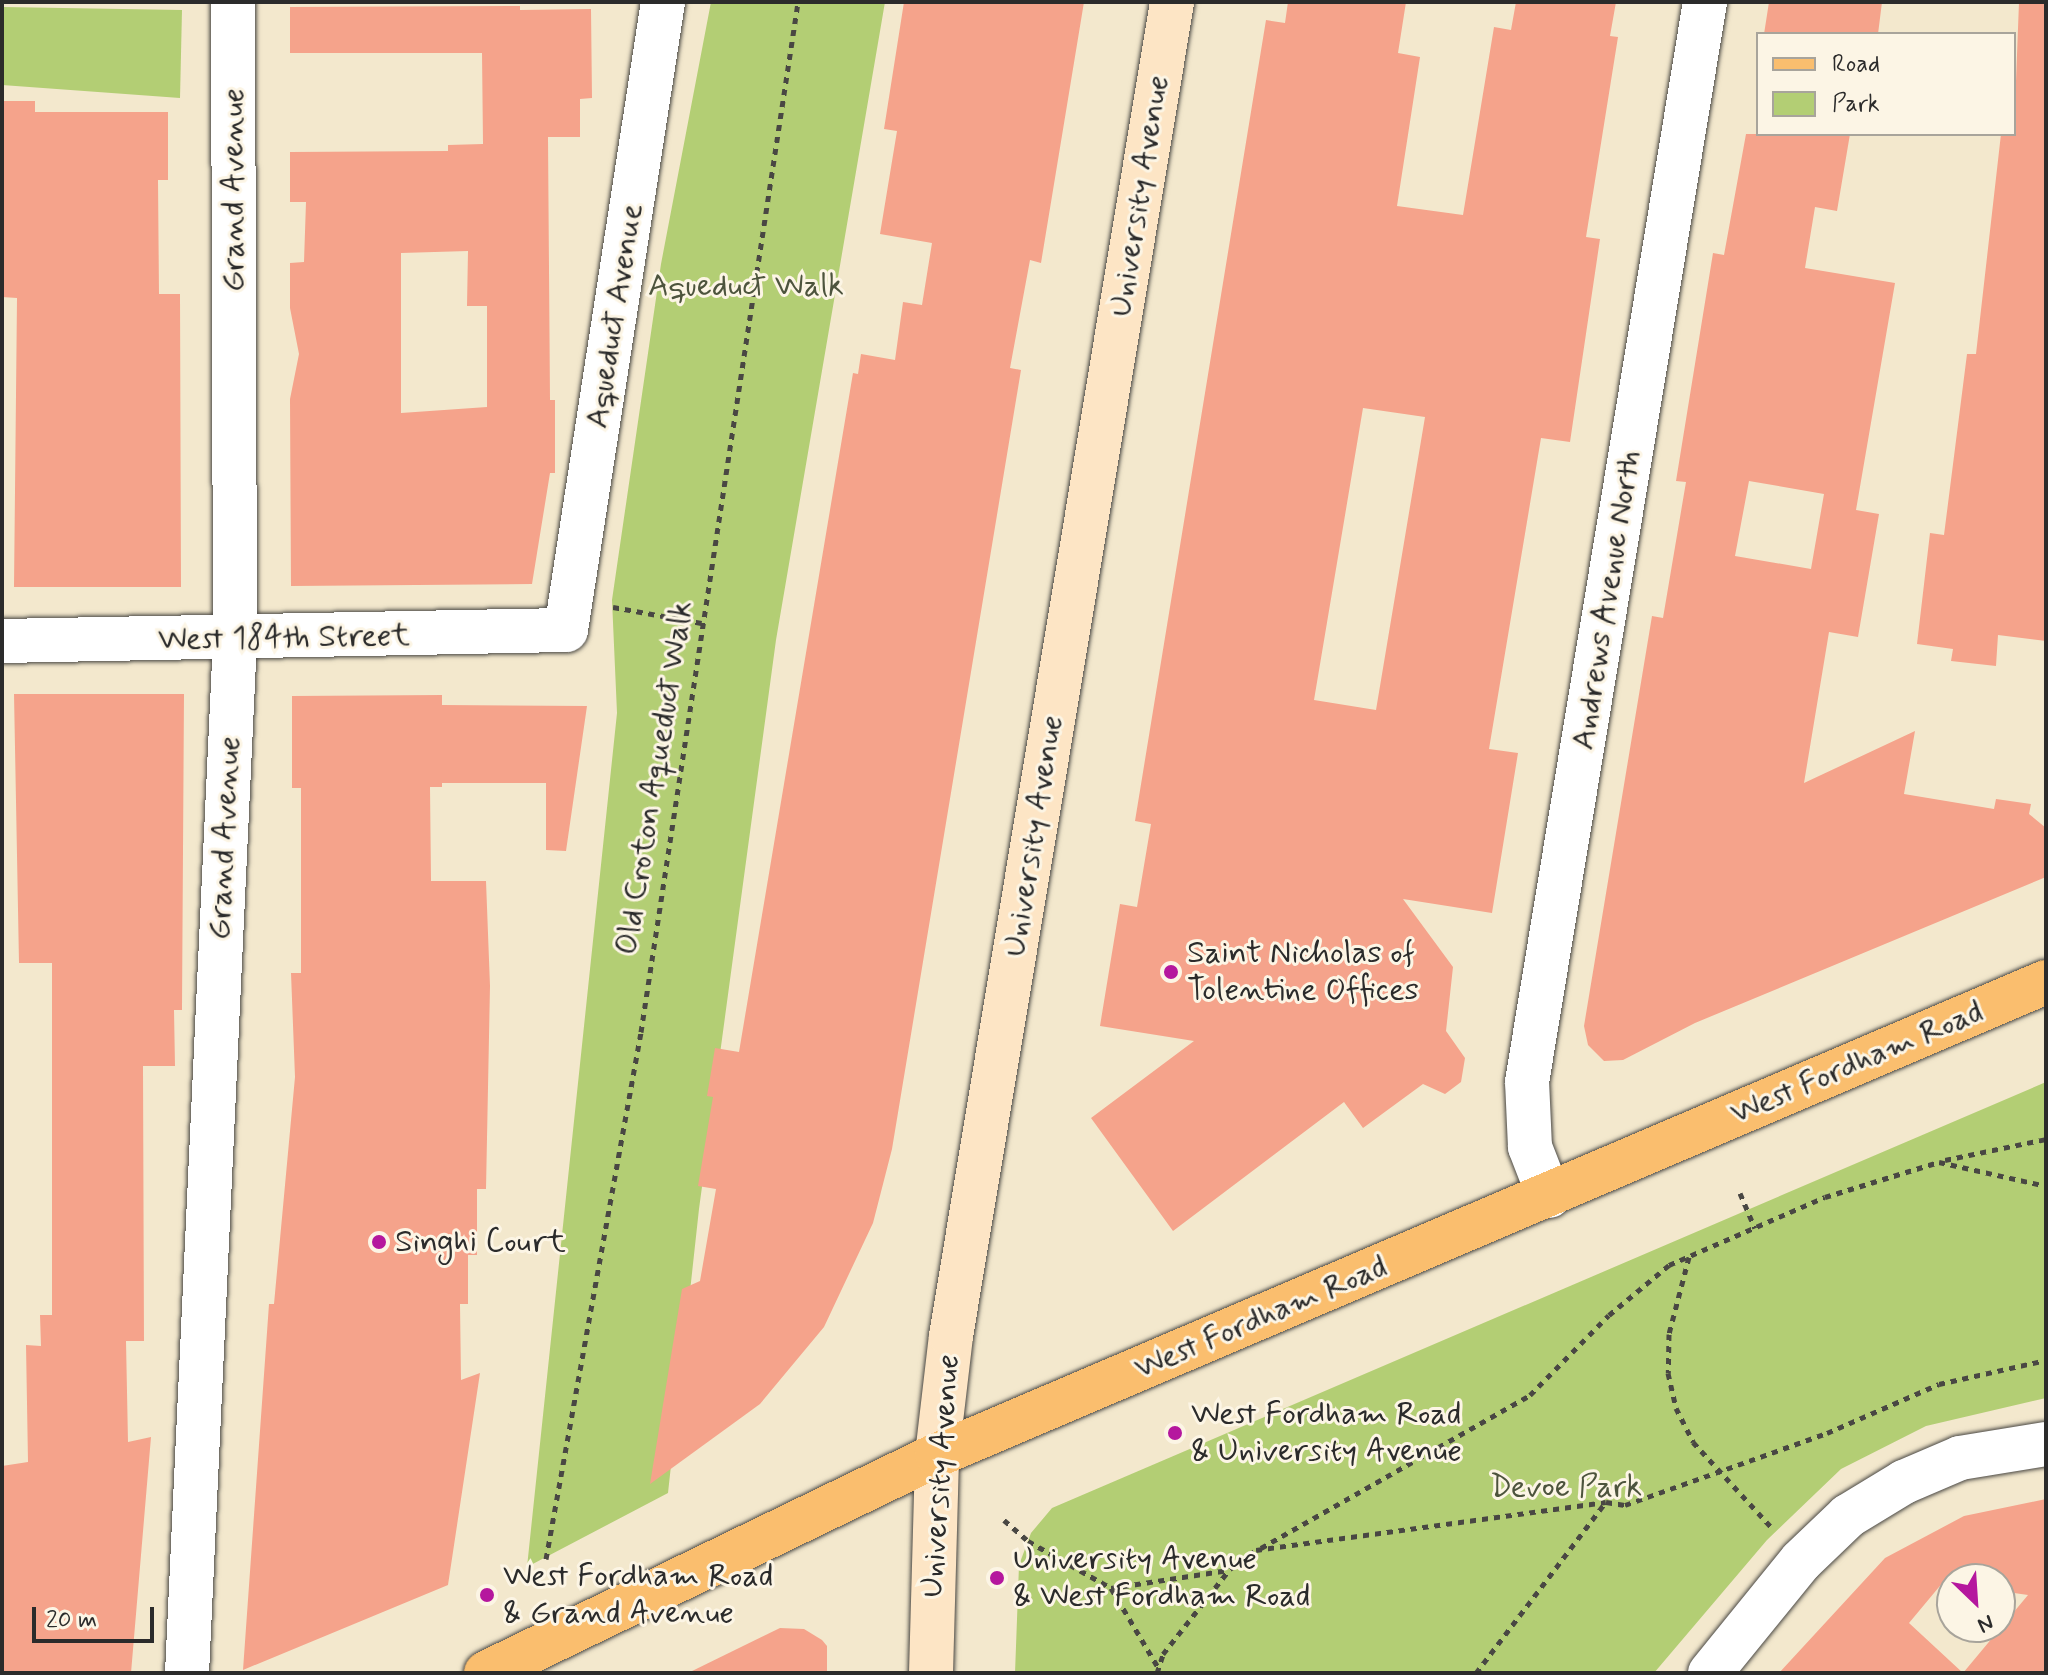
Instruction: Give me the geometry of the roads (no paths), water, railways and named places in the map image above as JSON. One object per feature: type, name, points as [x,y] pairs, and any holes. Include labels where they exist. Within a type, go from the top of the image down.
[{"type":"main road","name":"West Fordham Road","points":[[486,1673],[937,1455],[2046,982]]},
{"type":"street","name":"Grand Avenue","points":[[187,1673],[235,640],[233,2]]},
{"type":"street","name":"Aqueduct Avenue","points":[[566,630],[663,2]]},
{"type":"street","name":"University Avenue","points":[[931,1673],[937,1455],[951,1336],[1172,2]]},
{"type":"street","name":"Andrews Avenue North","points":[[1549,1196],[1530,1147],[1527,1082],[1705,2]]},
{"type":"street","name":"West 184th Street","points":[[2,641],[235,640],[566,630]]},
{"type":"street","points":[[1710,1673],[1801,1561],[1848,1516],[1904,1482],[1960,1458],[2046,1444]]},
{"type":"place","name":"Saint Nicholas of Tolentine Offices","points":[[1171,972]]},
{"type":"place","name":"Singhi Court","points":[[379,1242]]},
{"type":"place","name":"West Fordham Road & University Avenue","points":[[1175,1433]]},
{"type":"place","name":"University Avenue & West Fordham Road","points":[[997,1578]]},
{"type":"place","name":"West Fordham Road & Grand Avenue","points":[[487,1595]]},
{"type":"park label","name":"Aqueduct Walk","points":[[746,286]]},
{"type":"park label","name":"Devoe Park","points":[[1566,1487]]}]
